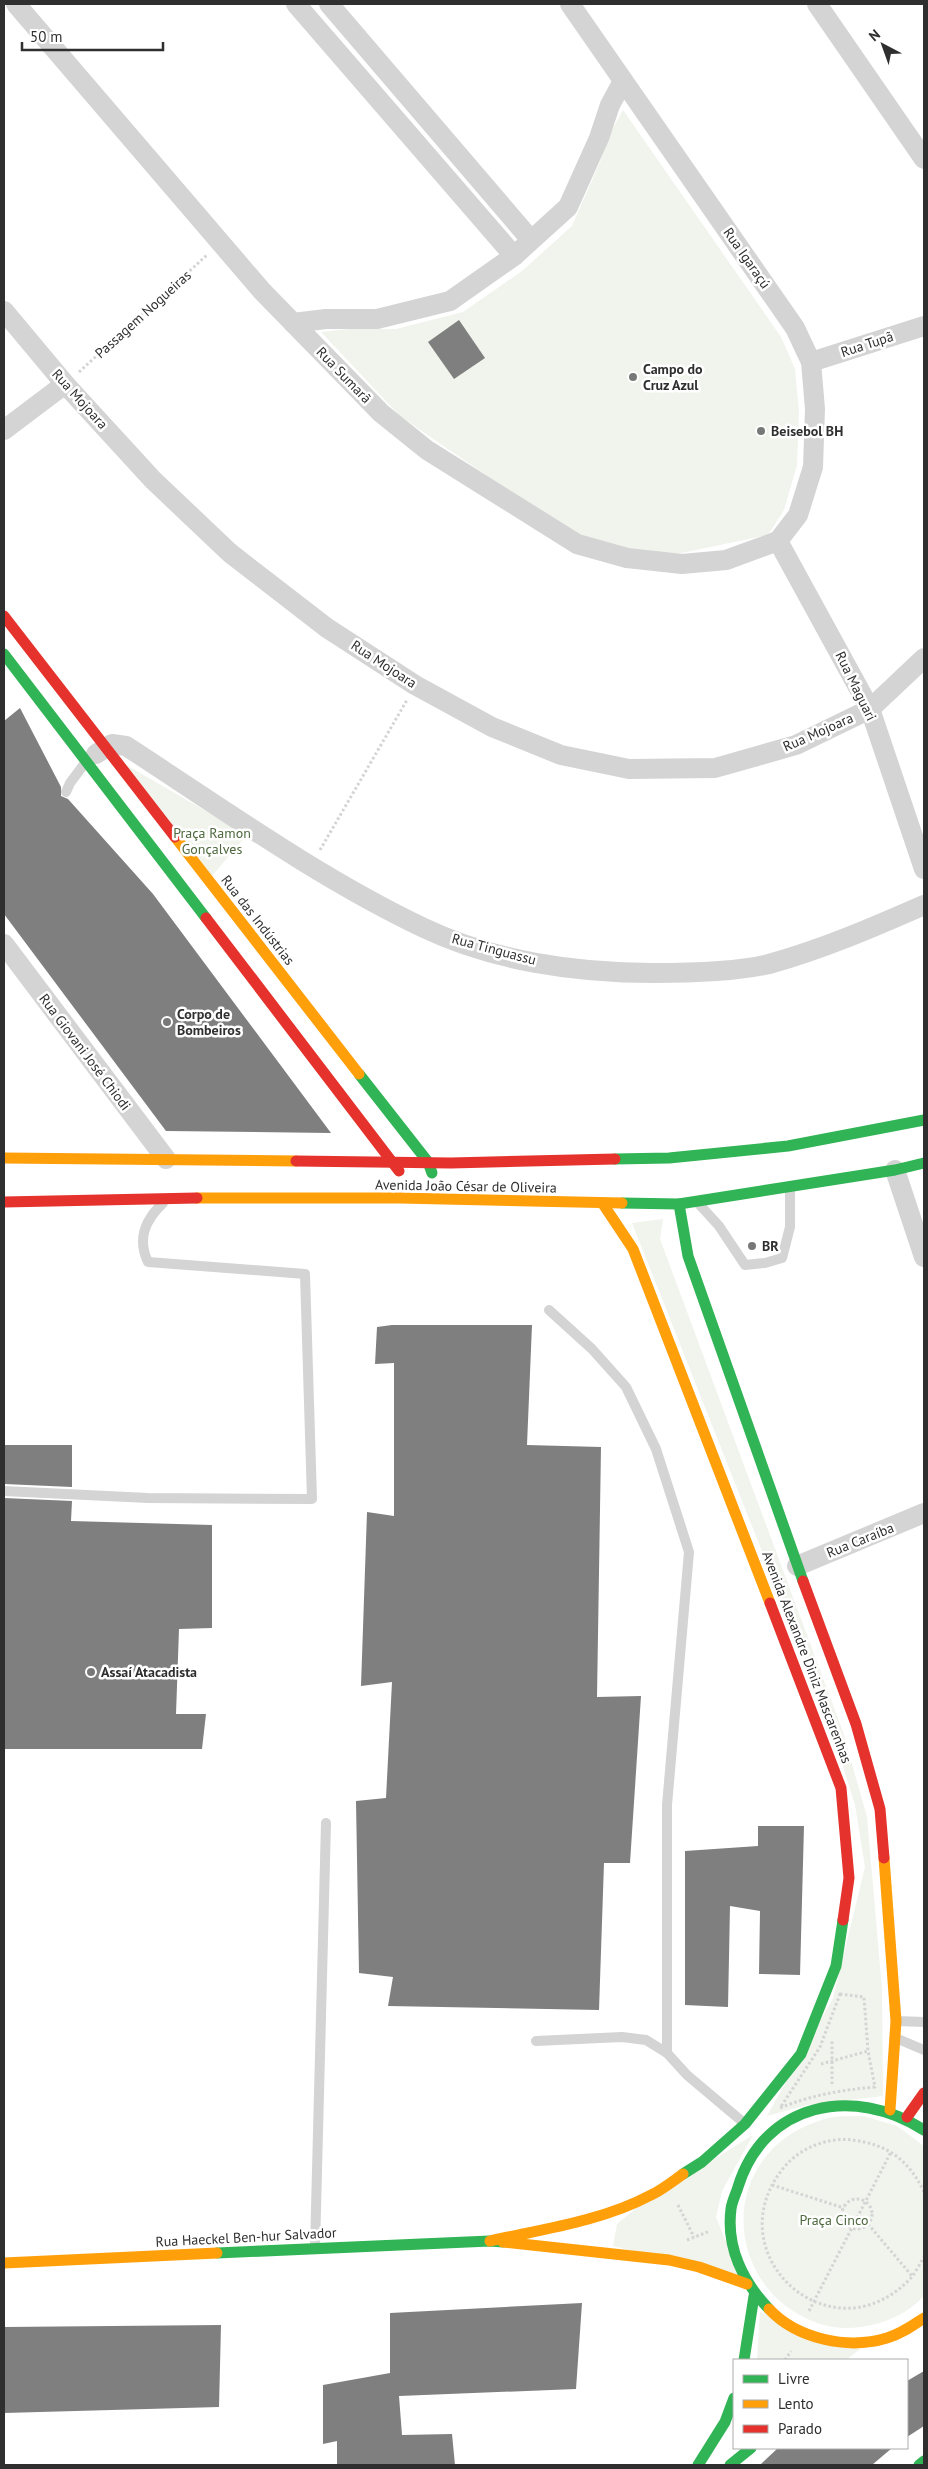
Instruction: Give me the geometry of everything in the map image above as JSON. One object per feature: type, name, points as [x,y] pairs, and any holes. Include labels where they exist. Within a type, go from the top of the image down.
[{"type":"street","name":"Rua Sumarã","points":[[16,4],[221,243],[293,323],[381,413],[427,450],[577,544],[627,558],[682,564],[726,560],[778,541]]},
{"type":"street","points":[[296,4],[514,256]]},
{"type":"street","points":[[329,4],[531,240]]},
{"type":"street","name":"Rua Igaraçú","points":[[570,4],[795,328],[811,362],[815,409],[813,467],[798,515],[778,541]]},
{"type":"street","points":[[818,4],[924,159]]},
{"type":"street","points":[[359,76],[377,60]]},
{"type":"street","points":[[293,323],[326,319],[377,319],[450,301],[514,256],[568,207],[599,138],[610,105],[623,81]]},
{"type":"street","name":"Rua Mojoara","points":[[4,311],[65,384],[153,480],[230,553],[327,628],[415,685],[492,727],[561,755],[629,769],[715,768],[796,745],[870,709],[924,658]]},
{"type":"street","name":"Rua Tupã","points":[[811,362],[924,326]]},
{"type":"street","points":[[4,430],[65,384]]},
{"type":"street","name":"Rua Maguari","points":[[778,541],[870,709],[924,869]]},
{"type":"street","name":"Rua das Indústrias","points":[[4,616],[428,1162],[439,1191]]},
{"type":"street","points":[[4,654],[85,763],[393,1161],[402,1178],[407,1199]]},
{"type":"street","name":"Rua Tinguassu","points":[[105,747],[120,743],[126,746],[311,866],[424,928],[469,945],[516,958],[602,973],[691,973],[768,964],[850,938],[924,905]]},
{"type":"street","points":[[85,763],[105,747]]},
{"type":"street","name":"Rua Giovani José Chiodi","points":[[4,944],[166,1159]]},
{"type":"street","name":"Avenida João César de Oliveira","points":[[4,1158],[428,1162],[669,1158],[788,1146],[924,1120]]},
{"type":"street","name":"Avenida João César de Oliveira","points":[[4,1202],[169,1198],[407,1199],[439,1191],[603,1204],[680,1204],[895,1170],[924,1162]]},
{"type":"street","points":[[895,1170],[924,1257]]},
{"type":"street","name":"Avenida Alexandre Diniz Mascarenhas","points":[[603,1204],[633,1249],[841,1788],[849,1878],[836,1966],[801,2054],[754,2132]]},
{"type":"street","name":"Avenida Alexandre Diniz Mascarenhas","points":[[680,1204],[688,1256],[797,1566],[856,1724],[880,1809],[896,2021],[890,2110]]},
{"type":"street","name":"Rua Caraíba","points":[[797,1566],[924,1513]]},
{"type":"street","points":[[907,2118],[924,2093]]},
{"type":"street","points":[[894,2335],[856,2344],[817,2339],[782,2322],[754,2296],[747,2284],[733,2248],[731,2210],[742,2172],[757,2147],[754,2132],[826,2106],[858,2104],[890,2110],[907,2118],[924,2130]]},
{"type":"street","name":"Rua Haeckel Ben-hur Salvador","points":[[490,2241],[579,2222],[624,2207],[652,2195],[702,2162],[754,2132]]},
{"type":"street","points":[[616,2222],[624,2207]]},
{"type":"street","name":"Rua Haeckel Ben-hur Salvador","points":[[4,2263],[490,2241],[609,2249],[687,2264],[747,2284]]},
{"type":"street","points":[[744,2359],[754,2296]]},
{"type":"street","points":[[868,2355],[894,2335],[924,2318]]},
{"type":"street","points":[[698,2465],[725,2422],[733,2401]]},
{"type":"street","points":[[730,2465],[750,2449]]},
{"type":"street","points":[[919,2465],[924,2462]]},
{"type":"lane","points":[[66,792],[70,782],[85,763]]},
{"type":"lane","points":[[697,1201],[719,1226],[745,1265],[766,1263],[782,1258],[790,1227],[790,1186]]},
{"type":"lane","points":[[4,1491],[148,1498],[312,1499],[305,1274],[148,1262],[142,1249],[142,1234],[152,1214],[169,1198]]},
{"type":"lane","points":[[548,1310],[592,1349],[626,1387],[656,1449],[688,1552],[667,1805],[667,2053]]},
{"type":"lane","points":[[315,2249],[326,1823]]},
{"type":"lane","points":[[896,2021],[924,2022]]},
{"type":"lane","points":[[536,2041],[622,2037],[646,2040],[667,2053],[687,2075],[754,2132]]},
{"type":"lane","points":[[895,2038],[910,2046],[924,2050]]},
{"type":"path","name":"Passagem Nogueiras","points":[[65,384],[221,243]]},
{"type":"path","points":[[311,866],[415,685]]},
{"type":"path","points":[[840,1994],[864,1997],[868,2051],[875,2087],[802,2098],[780,2108],[820,2047],[832,2013],[840,1994]]},
{"type":"path","points":[[832,2013],[832,2092]]},
{"type":"path","points":[[804,2070],[868,2051]]},
{"type":"path","points":[[924,2192],[916,2175],[891,2152],[870,2142],[842,2139],[815,2145],[792,2158],[772,2185],[764,2204],[762,2231],[768,2257],[782,2280],[804,2297],[829,2307],[858,2308],[885,2299],[908,2282],[924,2257]]},
{"type":"path","points":[[813,2301],[891,2152]]},
{"type":"path","points":[[772,2185],[844,2208]]},
{"type":"path","points":[[854,2199],[865,2201],[873,2213],[868,2224],[863,2228],[851,2228],[843,2220],[844,2208],[854,2199]]},
{"type":"path","points":[[677,2202],[694,2237]]},
{"type":"path","points":[[868,2224],[912,2276]]},
{"type":"path","points":[[686,2241],[712,2230],[714,2238]]},
{"type":"green space","points":[[623,110],[781,337],[795,369],[799,412],[797,465],[784,510],[768,535],[677,554],[626,549],[580,536],[522,500],[400,416],[321,332],[349,329],[396,329],[463,312],[522,271],[572,226],[611,132]]},
{"type":"green space","name":"Praça Ramon Gonçalves","points":[[123,763],[247,835],[211,877]]},
{"type":"green space","points":[[663,1219],[660,1239],[843,1732],[867,1817],[882,1989],[883,2096],[807,2105],[767,2116],[833,1998],[865,1867],[855,1805],[828,1718],[632,1223]]},
{"type":"green space","name":"Praça Cinco","points":[[863,2116],[897,2126],[924,2146],[924,2296],[911,2308],[896,2317],[861,2327],[837,2327],[815,2322],[800,2315],[780,2301],[764,2284],[753,2264],[746,2242],[743,2219],[746,2196],[754,2174],[768,2154],[780,2142],[809,2124],[830,2118]]},
{"type":"green space","points":[[753,2135],[722,2191],[716,2217],[740,2277],[613,2246],[617,2224],[639,2206]]},
{"type":"green space","points":[[760,2312],[860,2349],[847,2359],[757,2359]]},
{"type":"building","points":[[459,320],[485,358],[454,379],[428,342]]},
{"type":"building","name":"Corpo de Bombeiros","points":[[20,708],[61,787],[61,796],[68,799],[153,894],[331,1133],[166,1131],[4,914],[4,721]]},
{"type":"building","points":[[392,1325],[532,1325],[527,1445],[601,1447],[597,1697],[641,1696],[630,1863],[604,1863],[599,2010],[388,2006],[393,1977],[359,1973],[356,1801],[386,1798],[392,1682],[361,1686],[367,1512],[394,1516],[394,1363],[375,1364],[377,1327]]},
{"type":"building","points":[[4,1445],[72,1445],[72,1487],[4,1484]]},
{"type":"building","name":"Assaí Atacadista","points":[[4,1498],[72,1501],[71,1521],[212,1525],[212,1628],[179,1629],[176,1714],[206,1714],[202,1749],[4,1749]]},
{"type":"building","points":[[758,1826],[804,1826],[800,1975],[759,1974],[760,1911],[730,1906],[728,2007],[685,2005],[685,1851],[758,1846]]},
{"type":"building","points":[[582,2303],[576,2389],[399,2396],[402,2435],[452,2434],[455,2465],[337,2465],[337,2441],[323,2444],[323,2385],[390,2373],[390,2313]]},
{"type":"building","points":[[221,2325],[219,2407],[4,2413],[4,2327]]},
{"type":"building","points":[[924,2371],[924,2426],[908,2436],[908,2380]]},
{"type":"building","points":[[777,2449],[891,2449],[872,2465],[760,2465]]},
{"type":"traffic: fast","points":[[4,654],[206,918]]},
{"type":"traffic: fast","points":[[359,1074],[428,1162],[432,1173]]},
{"type":"traffic: fast","points":[[615,1159],[669,1158],[788,1146],[924,1120]]},
{"type":"traffic: fast","points":[[622,1203],[679,1204],[895,1170],[924,1163]]},
{"type":"traffic: fast","points":[[679,1204],[688,1256],[803,1581]]},
{"type":"traffic: fast","points":[[683,2174],[702,2162],[745,2124],[801,2054],[836,1966],[843,1920]]},
{"type":"traffic: fast","points":[[769,2309],[751,2287],[738,2263],[731,2237],[730,2223],[732,2206],[738,2187],[751,2158],[768,2136],[790,2120],[814,2110],[841,2106],[869,2108],[897,2116],[924,2130]]},
{"type":"traffic: fast","points":[[217,2253],[503,2242]]},
{"type":"traffic: fast","points":[[744,2359],[754,2296]]},
{"type":"traffic: fast","points":[[698,2465],[725,2422],[733,2401]]},
{"type":"traffic: fast","points":[[730,2465],[750,2449]]},
{"type":"traffic: fast","points":[[919,2465],[924,2461]]},
{"type":"traffic: slow","points":[[175,837],[359,1074]]},
{"type":"traffic: slow","points":[[4,1158],[296,1161]]},
{"type":"traffic: slow","points":[[197,1198],[400,1198],[622,1203]]},
{"type":"traffic: slow","points":[[603,1204],[633,1249],[770,1603]]},
{"type":"traffic: slow","points":[[884,1858],[896,2021],[890,2110]]},
{"type":"traffic: slow","points":[[490,2241],[593,2218],[632,2204],[655,2193],[683,2174]]},
{"type":"traffic: slow","points":[[503,2242],[669,2260],[699,2267],[747,2284]]},
{"type":"traffic: slow","points":[[4,2263],[217,2253]]},
{"type":"traffic: slow","points":[[769,2309],[794,2328],[808,2335],[840,2342],[856,2343],[887,2338],[902,2332],[924,2318]]},
{"type":"traffic: jam","points":[[4,616],[175,837]]},
{"type":"traffic: jam","points":[[206,918],[399,1171]]},
{"type":"traffic: jam","points":[[296,1161],[451,1163],[615,1159]]},
{"type":"traffic: jam","points":[[4,1202],[197,1198]]},
{"type":"traffic: jam","points":[[803,1581],[856,1724],[880,1809],[884,1858]]},
{"type":"traffic: jam","points":[[770,1603],[841,1788],[849,1878],[843,1920]]},
{"type":"traffic: jam","points":[[907,2117],[924,2093]]},
{"type":"place","name":"Campo do Cruz Azul","points":[[633,377]]},
{"type":"place","name":"Beisebol BH","points":[[761,431]]},
{"type":"place","name":"Corpo de Bombeiros","points":[[167,1022]]},
{"type":"place","name":"BR","points":[[752,1246]]},
{"type":"place","name":"Assaí Atacadista","points":[[91,1672]]}]
